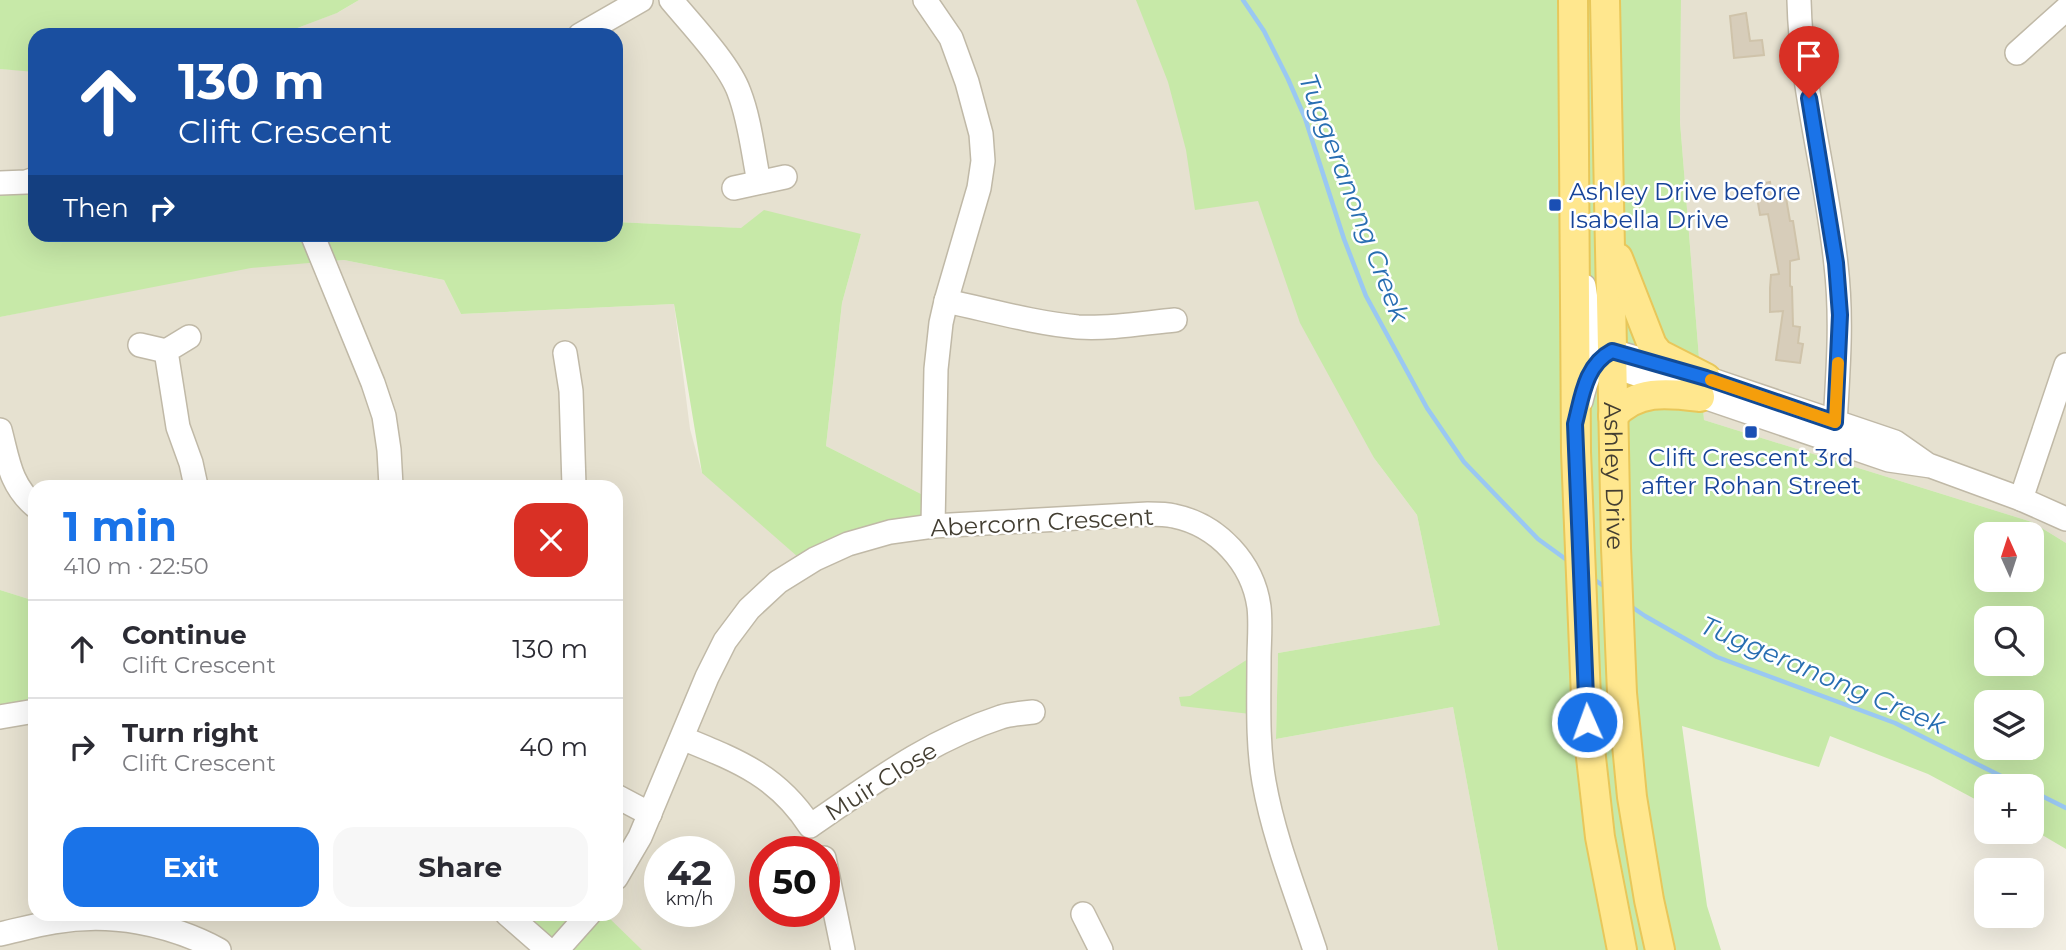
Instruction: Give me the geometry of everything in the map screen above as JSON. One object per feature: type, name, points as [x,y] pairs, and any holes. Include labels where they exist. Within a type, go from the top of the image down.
[{"type":"main road","name":"Ashley Drive","points":[[1573,0],[1575,424],[1587,722],[1600,837],[1622,950]]},
{"type":"main road","name":"Ashley Drive","points":[[1605,0],[1611,239],[1609,358],[1622,693],[1632,797],[1660,950]]},
{"type":"main road","points":[[1611,239],[1652,345],[1703,388]]},
{"type":"main road","points":[[1613,416],[1623,405],[1638,397],[1703,388]]},
{"type":"street","points":[[592,28],[641,0]]},
{"type":"street","points":[[671,0],[727,70],[738,90],[745,111],[759,183]]},
{"type":"street","points":[[925,0],[951,38],[967,82],[981,134],[983,161],[979,188],[946,301],[936,369],[933,526]]},
{"type":"street","points":[[1799,0],[1804,70],[1836,263],[1840,315],[1834,432]]},
{"type":"street","points":[[2017,53],[2066,9]]},
{"type":"street","points":[[734,188],[785,177]]},
{"type":"street","points":[[0,183],[28,181]]},
{"type":"street","points":[[1573,215],[1593,342],[1609,358],[1834,432],[1889,460],[1931,466],[2021,499],[2066,519]]},
{"type":"street","points":[[315,242],[384,416],[391,480]]},
{"type":"street","points":[[946,301],[1080,327],[1175,320]]},
{"type":"street","points":[[140,345],[166,351],[189,337]]},
{"type":"street","points":[[166,351],[178,427],[195,480]]},
{"type":"street","points":[[565,352],[571,391],[574,480]]},
{"type":"street","points":[[1575,424],[1592,368],[1609,358]]},
{"type":"street","points":[[2021,499],[2066,365]]},
{"type":"street","points":[[0,430],[12,478],[28,500]]},
{"type":"street","name":"Abercorn Crescent","points":[[623,866],[640,837],[707,677],[725,641],[749,609],[778,582],[815,559],[848,544],[890,532],[933,526],[1148,514],[1174,516],[1200,524],[1222,539],[1247,569],[1252,581],[1259,607],[1259,735],[1264,783],[1276,830],[1315,950]]},
{"type":"street","points":[[0,717],[28,712]]},
{"type":"street","name":"Muir Close","points":[[810,826],[932,745],[1003,716],[1033,712]]},
{"type":"street","name":"Muir Close","points":[[682,737],[758,772],[782,791],[802,814],[815,836]]},
{"type":"street","points":[[623,800],[650,814]]},
{"type":"street","points":[[1083,914],[1101,950]]},
{"type":"street","points":[[0,934],[55,921]]},
{"type":"street","points":[[127,921],[177,932],[219,950]]},
{"type":"street","points":[[515,921],[548,950]]},
{"type":"street","points":[[556,950],[583,921]]},
{"type":"street","name":"Muir Close","points":[[838,927],[843,950]]},
{"type":"shaded area","points":[[359,0],[1137,0],[1259,198],[1374,458],[1417,515],[1440,625],[1278,653],[1276,739],[1453,707],[1498,950],[556,950],[582,921],[623,921],[623,480],[28,480],[28,599],[0,590],[0,317],[302,254],[322,262],[344,260],[444,280],[461,314],[674,304],[690,429],[702,473],[933,500],[826,446],[842,303],[861,234],[623,222],[623,28],[297,28],[339,12]]},
{"type":"shaded area","points":[[1681,0],[2066,0],[2066,543],[2044,529],[2044,522],[2032,522],[1704,420],[1680,122]]},
{"type":"shaded area","points":[[0,69],[28,71],[28,177],[0,177]]},
{"type":"shaded area","points":[[28,716],[28,921],[510,921],[548,950],[0,950],[0,718]]},
{"type":"green space","points":[[0,0],[359,0],[337,13],[297,28],[28,28],[28,71],[0,69]]},
{"type":"green space","points":[[1136,0],[1681,0],[1680,122],[1704,420],[2032,522],[1974,522],[1974,592],[2044,592],[2044,529],[2066,543],[2066,849],[2044,836],[2044,774],[1974,774],[1974,799],[1928,774],[1830,736],[1819,767],[1682,726],[1707,906],[1721,950],[1498,950],[1453,707],[1276,739],[1278,653],[1440,625],[1417,515],[1374,458],[1300,323],[1258,201],[1195,210],[1186,150],[1168,82]]},
{"type":"green space","points":[[0,177],[28,177],[28,242],[623,242],[623,222],[741,228],[764,210],[861,234],[842,303],[826,446],[933,500],[933,526],[806,564],[702,473],[674,304],[461,314],[444,280],[344,260],[251,268],[0,317]]},
{"type":"green space","points":[[0,590],[28,599],[28,721],[0,725]]},
{"type":"green space","points":[[1259,652],[1259,715],[1181,706],[1179,697],[1190,696]]},
{"type":"green space","points":[[510,921],[612,921],[642,950],[548,950]]},
{"type":"building","points":[[1746,13],[1750,41],[1762,40],[1764,55],[1734,58],[1730,16]]},
{"type":"building","points":[[1770,182],[1772,194],[1785,192],[1790,221],[1793,221],[1799,259],[1790,261],[1790,286],[1793,326],[1800,327],[1798,343],[1803,344],[1800,363],[1776,360],[1783,311],[1770,312],[1770,288],[1771,275],[1779,274],[1768,214],[1760,215],[1755,185]]},
{"type":"waterway","name":"Tuggeranong Creek","points":[[1243,0],[1264,31],[1305,118],[1344,239],[1366,296],[1427,408],[1464,462],[1538,539],[1571,563]]},
{"type":"waterway","name":"Tuggeranong Creek","points":[[1592,578],[1608,589]]},
{"type":"waterway","name":"Tuggeranong Creek","points":[[1629,605],[1717,657],[1895,723],[1997,774]]},
{"type":"waterway","name":"Tuggeranong Creek","points":[[2044,797],[2066,808]]},
{"type":"slow traffic","points":[[1711,380],[1835,422],[1838,363]]},
{"type":"place","name":"Ashley Drive before Isabella Drive","points":[[1555,205]]},
{"type":"place","name":"Clift Crescent 3rd after Rohan Street","points":[[1751,432]]},
{"type":"route","points":[[1587,722],[1575,424],[1592,368],[1612,351],[1706,378],[1835,422],[1840,315],[1836,263],[1809,98]]}]
